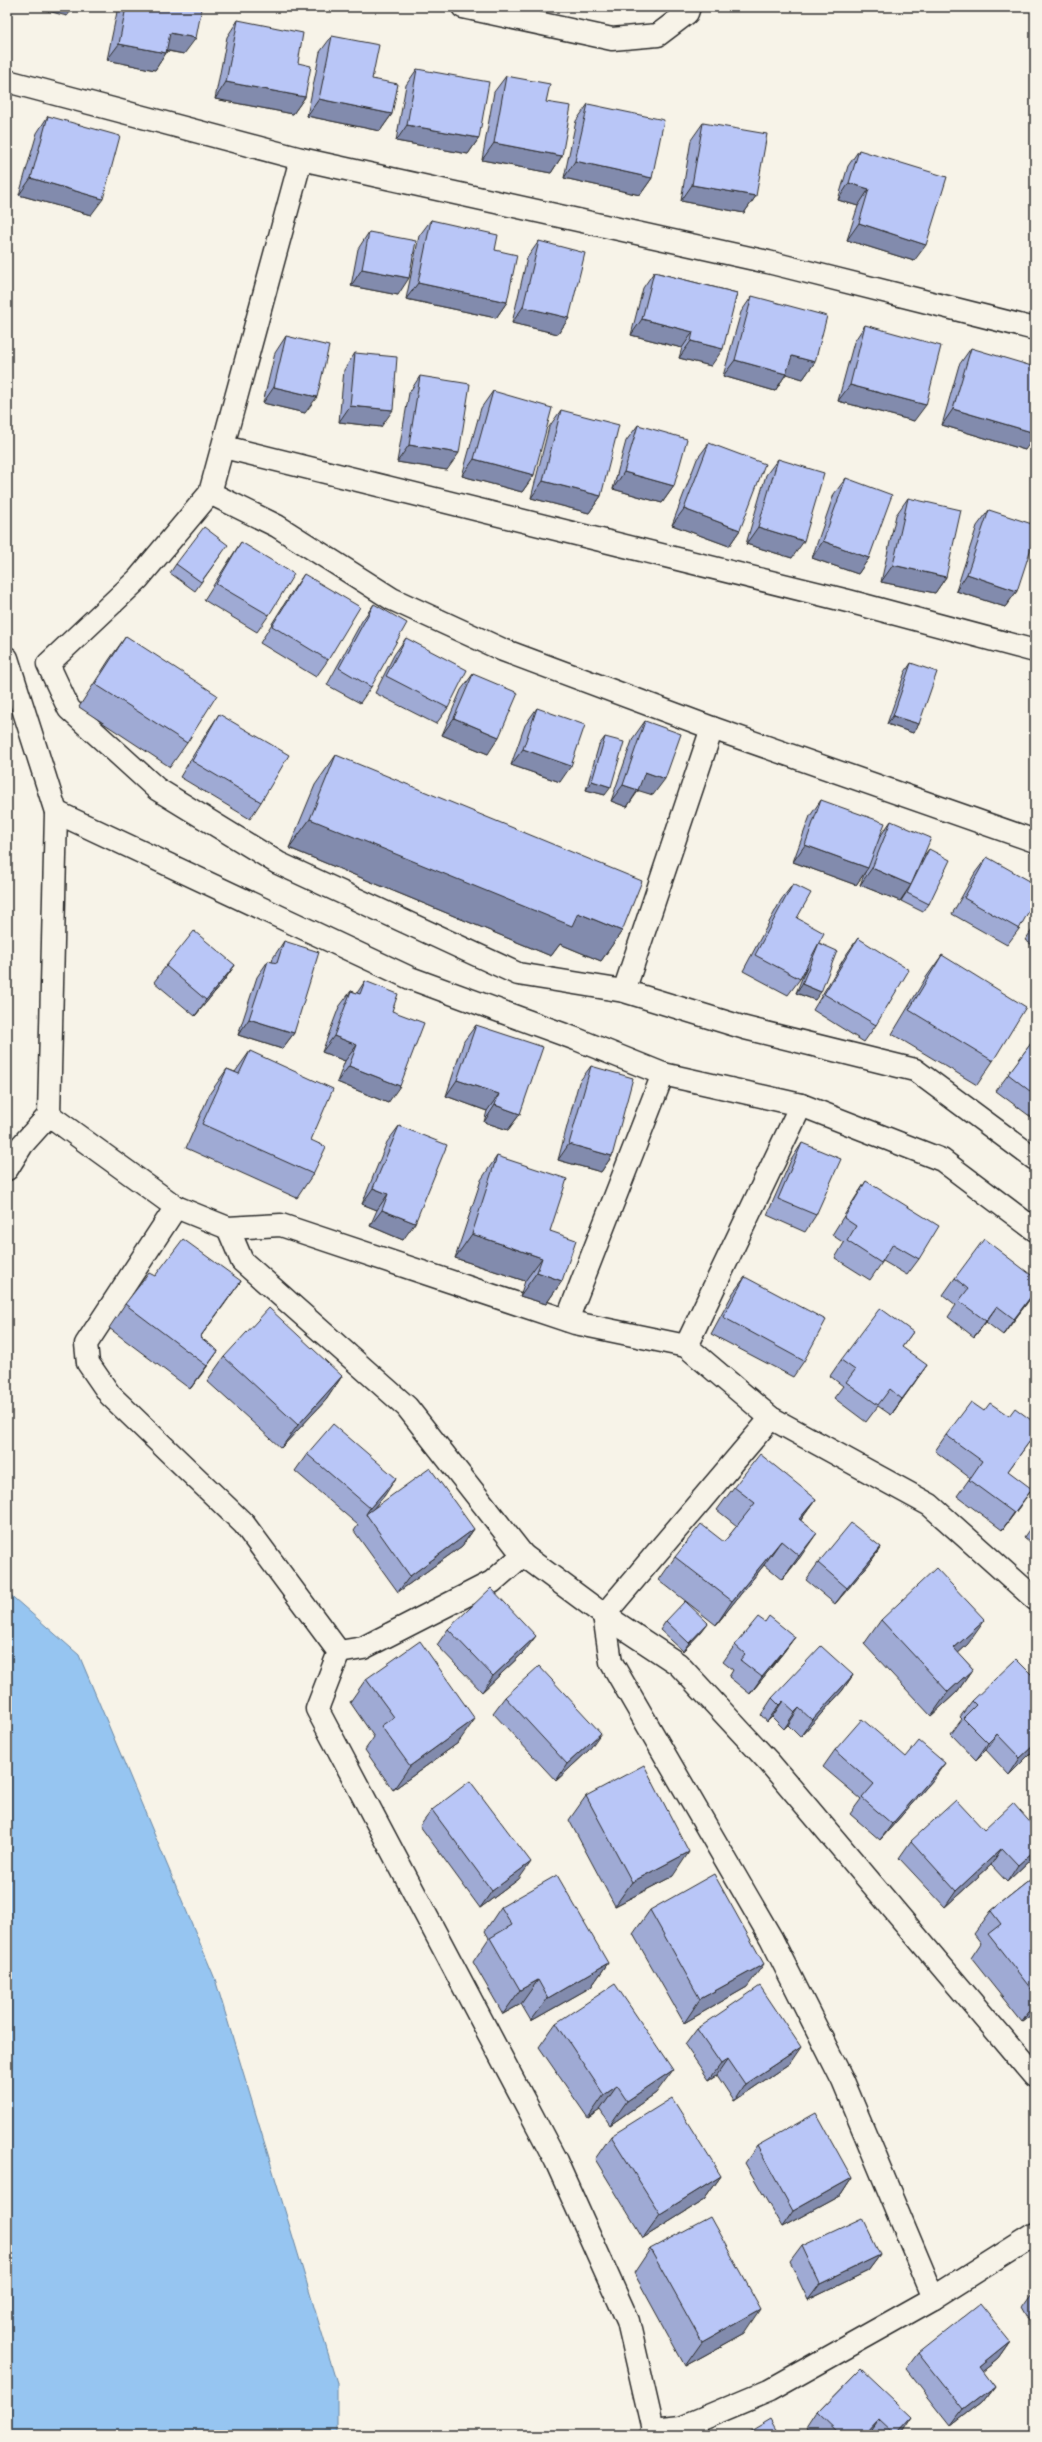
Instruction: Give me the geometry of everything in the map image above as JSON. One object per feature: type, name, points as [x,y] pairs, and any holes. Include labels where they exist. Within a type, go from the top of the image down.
[{"type":"street","points":[[463,7],[612,39],[658,35],[687,13],[689,7]]},
{"type":"street","points":[[7,81],[301,159],[768,262],[1035,329]]},
{"type":"street","points":[[301,159],[224,447],[210,493],[138,579],[48,664],[69,709],[157,790],[278,863],[518,974],[624,991],[744,1028],[915,1070],[1035,1159]]},
{"type":"street","points":[[224,447],[848,601],[1035,651]]},
{"type":"street","points":[[210,493],[277,526],[392,599],[503,650],[712,728],[1035,840]]},
{"type":"street","points":[[7,658],[56,812],[49,1115],[22,1144],[7,1169]]},
{"type":"street","points":[[624,991],[712,728]]},
{"type":"street","points":[[56,812],[410,978],[576,1039],[663,1074],[801,1105],[942,1160],[1035,1230]]},
{"type":"street","points":[[567,1320],[663,1074]]},
{"type":"street","points":[[686,1346],[801,1105]]},
{"type":"street","points":[[49,1115],[176,1207],[228,1228],[281,1225],[567,1320],[686,1346],[772,1418],[930,1505],[1035,1600]]},
{"type":"street","points":[[176,1207],[86,1344],[88,1363],[110,1395],[244,1524],[339,1652]]},
{"type":"street","points":[[228,1228],[242,1260],[407,1407],[523,1556],[604,1615],[678,1664],[769,1762],[1035,2077]]},
{"type":"street","points":[[772,1418],[604,1615],[611,1662],[771,1938],[843,2081],[934,2298]]},
{"type":"street","points":[[339,1652],[363,1648],[492,1582],[523,1556]]},
{"type":"street","points":[[339,1652],[317,1709],[556,2161],[628,2321],[651,2432],[682,2427],[770,2390],[934,2298],[1035,2234]]},
{"type":"water","points":[[7,1592],[79,1655],[215,1979],[337,2383],[337,2435],[7,2435]]},
{"type":"building","points":[[126,7],[202,7],[196,38],[170,33],[166,53],[119,44]]},
{"type":"building","points":[[238,20],[303,33],[298,63],[311,66],[305,97],[226,82]]},
{"type":"building","points":[[332,36],[379,45],[372,79],[398,84],[392,114],[319,99]]},
{"type":"building","points":[[417,69],[489,82],[479,138],[407,125]]},
{"type":"building","points":[[506,76],[550,84],[546,102],[571,106],[562,156],[494,143]]},
{"type":"building","points":[[588,104],[664,120],[652,178],[575,161]]},
{"type":"building","points":[[48,116],[120,136],[103,199],[31,178]]},
{"type":"building","points":[[703,123],[767,134],[756,196],[692,185]]},
{"type":"building","points":[[859,150],[947,177],[926,245],[859,223],[869,189],[849,183]]},
{"type":"building","points":[[431,220],[498,235],[495,250],[517,255],[507,302],[418,283]]},
{"type":"building","points":[[369,232],[416,241],[409,278],[362,269]]},
{"type":"building","points":[[539,241],[585,253],[569,318],[523,307]]},
{"type":"building","points":[[654,272],[737,293],[723,349],[691,341],[693,332],[642,319]]},
{"type":"building","points":[[752,296],[827,316],[815,362],[792,356],[786,374],[735,360]]},
{"type":"building","points":[[865,325],[941,346],[926,405],[850,385]]},
{"type":"building","points":[[286,336],[329,346],[317,397],[274,387]]},
{"type":"building","points":[[971,348],[1035,367],[1035,433],[953,409]]},
{"type":"building","points":[[355,353],[397,357],[393,410],[350,406]]},
{"type":"building","points":[[420,376],[470,384],[459,453],[409,445]]},
{"type":"building","points":[[493,391],[552,408],[534,475],[474,459]]},
{"type":"building","points":[[561,410],[619,425],[601,496],[543,481]]},
{"type":"building","points":[[638,425],[687,439],[674,486],[624,472]]},
{"type":"building","points":[[709,443],[765,464],[740,530],[684,509]]},
{"type":"building","points":[[778,459],[824,473],[804,541],[758,527]]},
{"type":"building","points":[[846,478],[892,495],[869,558],[823,541]]},
{"type":"building","points":[[908,498],[961,510],[946,577],[893,565]]},
{"type":"building","points":[[989,510],[1035,525],[1035,536],[1017,591],[967,574]]},
{"type":"building","points":[[204,527],[228,545],[201,582],[176,564]]},
{"type":"building","points":[[241,542],[294,574],[269,615],[216,584]]},
{"type":"building","points":[[304,574],[360,607],[328,660],[272,626]]},
{"type":"building","points":[[374,604],[407,623],[371,687],[339,668]]},
{"type":"building","points":[[126,636],[217,695],[187,743],[95,684]]},
{"type":"building","points":[[406,638],[467,670],[448,708],[386,676]]},
{"type":"building","points":[[911,663],[937,672],[919,724],[893,716]]},
{"type":"building","points":[[473,674],[518,693],[499,737],[454,718]]},
{"type":"building","points":[[537,708],[585,725],[571,766],[523,749]]},
{"type":"building","points":[[219,714],[289,755],[261,802],[192,761]]},
{"type":"building","points":[[645,721],[681,734],[665,779],[645,772],[638,790],[623,785]]},
{"type":"building","points":[[605,737],[624,742],[611,787],[592,781]]},
{"type":"building","points":[[336,755],[642,881],[622,931],[578,913],[572,926],[310,819]]},
{"type":"building","points":[[821,800],[885,823],[868,868],[805,845]]},
{"type":"building","points":[[891,821],[931,838],[911,885],[872,868]]},
{"type":"building","points":[[929,849],[950,860],[929,904],[907,893]]},
{"type":"building","points":[[987,857],[1035,884],[1035,900],[1019,929],[964,898]]},
{"type":"building","points":[[793,884],[811,893],[797,918],[824,933],[800,979],[755,955]]},
{"type":"building","points":[[194,931],[235,965],[206,1000],[166,966]]},
{"type":"building","points":[[858,938],[909,970],[876,1025],[824,994]]},
{"type":"building","points":[[284,941],[319,952],[294,1033],[249,1019],[268,961],[277,963]]},
{"type":"building","points":[[819,943],[837,951],[821,992],[802,984]]},
{"type":"building","points":[[942,955],[1026,1007],[993,1061],[909,1010]]},
{"type":"building","points":[[365,981],[398,994],[392,1011],[424,1023],[400,1086],[349,1066],[357,1045],[334,1036],[351,991],[360,994]]},
{"type":"building","points":[[476,1025],[543,1047],[520,1114],[495,1105],[499,1094],[457,1080]]},
{"type":"building","points":[[1035,1038],[1035,1095],[1008,1074]]},
{"type":"building","points":[[250,1051],[333,1089],[311,1140],[326,1147],[313,1174],[202,1124],[227,1069],[239,1074]]},
{"type":"building","points":[[591,1066],[633,1078],[612,1156],[569,1144]]},
{"type":"building","points":[[399,1126],[447,1145],[415,1223],[382,1210],[388,1194],[373,1188]]},
{"type":"building","points":[[802,1143],[841,1159],[816,1215],[778,1199]]},
{"type":"building","points":[[497,1156],[567,1179],[550,1231],[576,1240],[562,1281],[537,1272],[542,1258],[472,1234]]},
{"type":"building","points":[[866,1181],[939,1226],[919,1259],[893,1244],[881,1263],[847,1241],[856,1226],[844,1218]]},
{"type":"building","points":[[183,1239],[241,1281],[200,1337],[218,1351],[207,1366],[125,1304],[149,1273],[155,1276]]},
{"type":"building","points":[[984,1239],[1035,1278],[1035,1291],[1014,1319],[997,1306],[986,1321],[959,1301],[968,1289],[955,1278]]},
{"type":"building","points":[[745,1277],[826,1320],[804,1361],[723,1317]]},
{"type":"building","points":[[269,1308],[342,1376],[298,1425],[224,1357]]},
{"type":"building","points":[[880,1308],[913,1332],[902,1347],[927,1365],[902,1399],[890,1389],[878,1405],[846,1382],[855,1370],[841,1360]]},
{"type":"building","points":[[971,1402],[984,1411],[990,1403],[1009,1416],[1015,1408],[1035,1423],[1035,1434],[1008,1471],[1032,1489],[1014,1513],[969,1480],[982,1461],[946,1435]]},
{"type":"building","points":[[333,1424],[396,1478],[370,1508],[307,1454]]},
{"type":"building","points":[[760,1454],[816,1499],[799,1519],[817,1533],[799,1556],[781,1541],[732,1601],[675,1557],[701,1524],[724,1542],[755,1503],[734,1487]]},
{"type":"building","points":[[430,1468],[474,1529],[410,1576],[366,1514]]},
{"type":"building","points":[[851,1523],[881,1547],[847,1588],[818,1563]]},
{"type":"building","points":[[936,1568],[985,1620],[954,1648],[973,1669],[948,1692],[881,1620]]},
{"type":"building","points":[[491,1588],[536,1636],[493,1676],[448,1629]]},
{"type":"building","points":[[685,1601],[708,1623],[689,1643],[666,1621]]},
{"type":"building","points":[[769,1616],[795,1637],[762,1677],[740,1660],[745,1654],[735,1645],[758,1617],[765,1622]]},
{"type":"building","points":[[420,1641],[475,1719],[410,1766],[381,1726],[394,1717],[366,1679]]},
{"type":"building","points":[[821,1646],[853,1675],[812,1720],[799,1708],[795,1712],[783,1701],[779,1705],[772,1698]]},
{"type":"building","points":[[1016,1659],[1035,1678],[1035,1744],[1020,1758],[997,1734],[988,1743],[963,1718],[976,1705],[972,1701]]},
{"type":"building","points":[[539,1666],[601,1733],[567,1764],[505,1697]]},
{"type":"building","points":[[862,1719],[906,1757],[919,1741],[945,1763],[892,1824],[862,1798],[874,1784],[835,1750]]},
{"type":"building","points":[[644,1765],[689,1852],[632,1882],[586,1796]]},
{"type":"building","points":[[470,1781],[531,1862],[492,1891],[432,1810]]},
{"type":"building","points":[[956,1800],[984,1830],[1013,1803],[1035,1828],[1035,1850],[1018,1865],[1002,1848],[956,1891],[911,1841]]},
{"type":"building","points":[[714,1874],[764,1964],[700,1999],[650,1910]]},
{"type":"building","points":[[557,1875],[608,1963],[548,1998],[538,1980],[520,1990],[490,1938],[512,1925],[501,1907]]},
{"type":"building","points":[[1035,1876],[1035,1994],[988,1934],[1001,1924],[991,1911]]},
{"type":"building","points":[[615,1984],[673,2070],[627,2101],[617,2086],[604,2095],[556,2023]]},
{"type":"building","points":[[760,1986],[801,2047],[745,2084],[728,2059],[721,2064],[697,2029]]},
{"type":"building","points":[[672,2098],[721,2176],[660,2214],[611,2136]]},
{"type":"building","points":[[816,2113],[852,2178],[793,2211],[757,2146]]},
{"type":"building","points":[[710,2217],[761,2309],[702,2342],[650,2249]]},
{"type":"building","points":[[862,2218],[880,2255],[820,2284],[802,2246]]},
{"type":"building","points":[[980,2304],[1010,2341],[979,2366],[994,2386],[963,2410],[918,2353]]},
{"type":"building","points":[[861,2369],[913,2418],[897,2435],[879,2419],[864,2435],[841,2435],[818,2413]]},
{"type":"building","points":[[771,2419],[780,2435],[744,2435]]}]
